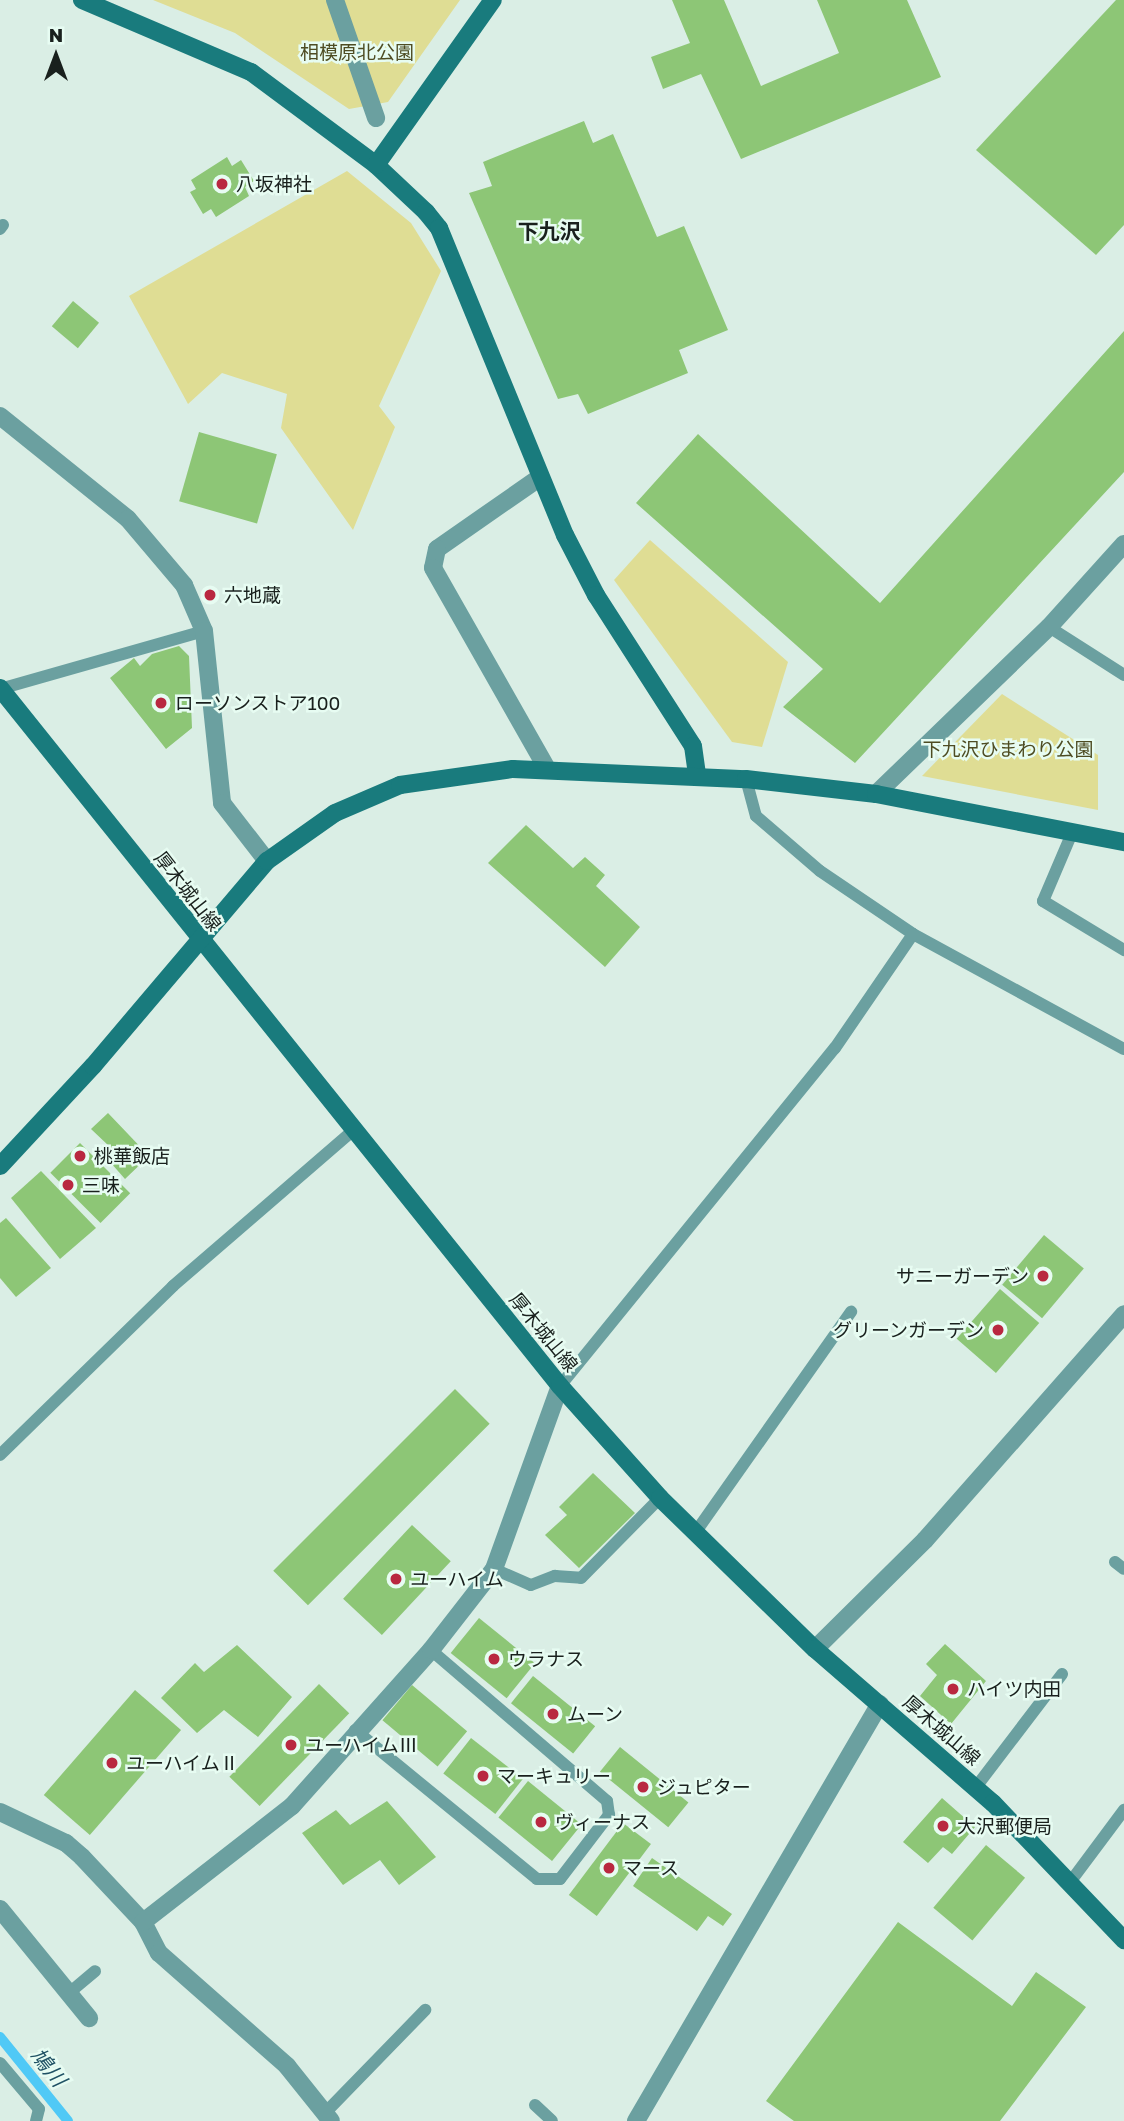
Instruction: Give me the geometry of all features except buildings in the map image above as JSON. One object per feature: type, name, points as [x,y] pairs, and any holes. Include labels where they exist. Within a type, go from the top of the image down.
[{"type":"street","points":[[82,0],[251,72],[376,165],[439,229],[539,478],[596,595],[693,746],[697,776]]},
{"type":"street","points":[[335,0],[376,118]]},
{"type":"street","points":[[376,165],[493,0]]},
{"type":"street","points":[[0,416],[160,551],[193,600],[204,631],[222,803],[267,862]]},
{"type":"street","points":[[539,478],[437,549],[433,568],[547,769]]},
{"type":"street","points":[[876,794],[1049,627],[1124,544]]},
{"type":"street","name":"厚木城山線","points":[[0,689],[560,1386],[660,1498],[815,1649],[976,1787],[1071,1881],[1124,1940]]},
{"type":"street","points":[[0,1166],[267,862],[335,813],[400,786],[476,771],[547,769],[746,779],[876,794],[1124,842]]},
{"type":"street","points":[[815,1649],[925,1540],[1124,1314]]},
{"type":"street","points":[[143,1923],[292,1805],[355,1730],[431,1650],[494,1569],[560,1386]]},
{"type":"street","points":[[636,2121],[880,1704]]},
{"type":"street","points":[[0,1812],[66,1843],[143,1923],[159,1952],[287,2066],[328,2117]]},
{"type":"street","points":[[0,1909],[89,2018]]},
{"type":"lane","points":[[1049,627],[1124,675]]},
{"type":"lane","points":[[0,689],[204,631]]},
{"type":"lane","points":[[746,779],[756,816],[820,871],[913,934],[1124,1049]]},
{"type":"lane","points":[[1072,832],[1043,901],[1124,950]]},
{"type":"lane","points":[[560,1386],[835,1048],[913,934]]},
{"type":"lane","points":[[0,1455],[173,1286],[354,1130]]},
{"type":"lane","points":[[695,1533],[851,1312]]},
{"type":"lane","points":[[494,1569],[531,1585],[555,1576],[581,1578],[660,1498]]},
{"type":"lane","points":[[355,1730],[537,1879],[560,1879],[609,1815],[607,1801],[431,1650]]},
{"type":"lane","points":[[976,1787],[1062,1674]]},
{"type":"lane","points":[[1071,1881],[1124,1810]]},
{"type":"lane","points":[[69,1993],[95,1971]]},
{"type":"lane","points":[[328,2117],[425,2010]]},
{"type":"lane","points":[[0,2063],[39,2109],[36,2121]]},
{"type":"lane","points":[[535,2105],[552,2121]]},
{"type":"green space","name":"相模原北公園","points":[[153,0],[460,0],[388,102],[349,109],[235,33]]},
{"type":"green space","points":[[347,171],[411,223],[441,271],[379,406],[395,427],[353,530],[281,428],[287,394],[222,373],[188,404],[129,296]]},
{"type":"green space","points":[[650,540],[788,662],[762,747],[732,742],[614,580]]},
{"type":"green space","name":"下九沢ひまわり公園","points":[[1002,694],[1098,755],[1098,810],[922,776]]},
{"type":"waterway","name":"鳩川","points":[[0,2037],[68,2121]]},
{"type":"place","name":"八坂神社","points":[[222,184]]},
{"type":"place","name":"六地蔵","points":[[210,595]]},
{"type":"place","name":"ローソンストア100","points":[[161,703]]},
{"type":"place","name":"桃華飯店","points":[[80,1156]]},
{"type":"place","name":"三味","points":[[68,1185]]},
{"type":"place","name":"サニーガーデン","points":[[1043,1276]]},
{"type":"place","name":"グリーンガーデン","points":[[998,1330]]},
{"type":"place","name":"ユーハイム","points":[[396,1579]]},
{"type":"place","name":"ウラナス","points":[[494,1659]]},
{"type":"place","name":"ハイツ内田","points":[[953,1689]]},
{"type":"place","name":"ムーン","points":[[553,1714]]},
{"type":"place","name":"ユーハイムⅢ","points":[[291,1745]]},
{"type":"place","name":"ユーハイムⅡ","points":[[112,1763]]},
{"type":"place","name":"マーキュリー","points":[[483,1776]]},
{"type":"place","name":"ジュピター","points":[[643,1787]]},
{"type":"place","name":"ヴィーナス","points":[[541,1822]]},
{"type":"place","name":"大沢郵便局","points":[[943,1826]]},
{"type":"place","name":"マース","points":[[609,1868]]},
{"type":"district","name":"下九沢","points":[[549,231]]}]
